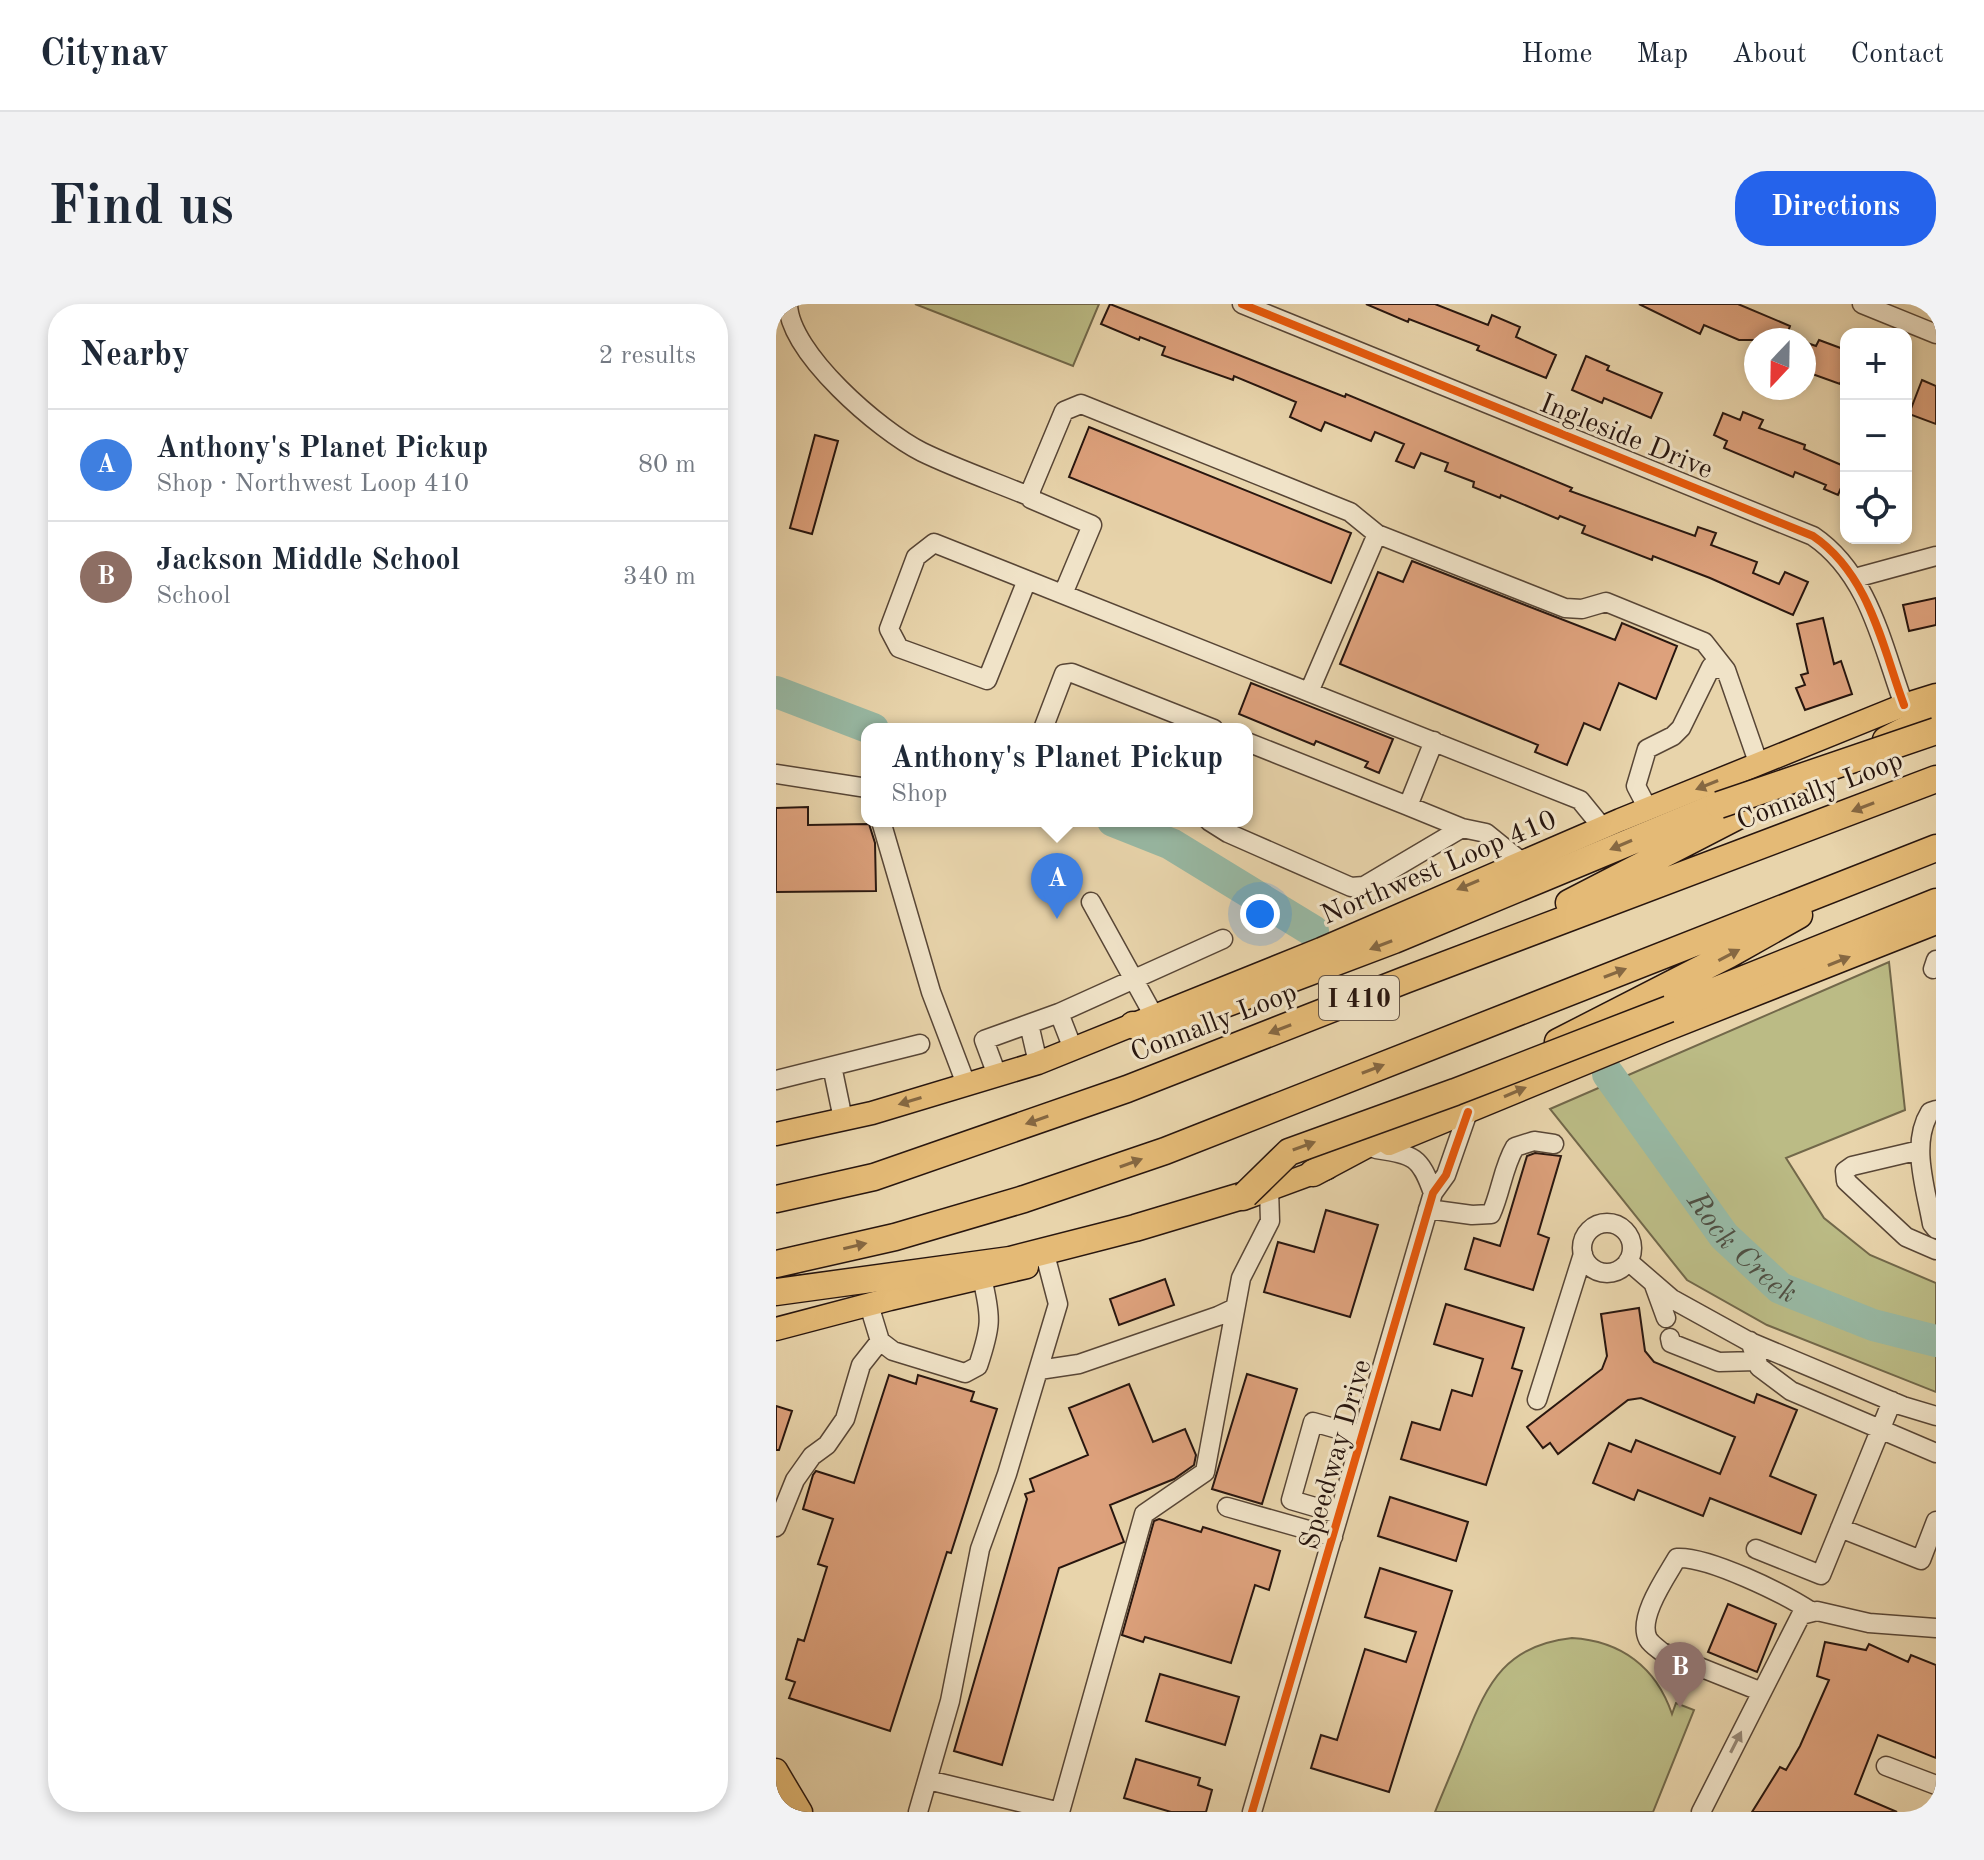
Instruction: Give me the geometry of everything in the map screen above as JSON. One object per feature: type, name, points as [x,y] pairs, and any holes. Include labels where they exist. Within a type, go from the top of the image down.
[{"type":"highway","points":[[1452,962],[1936,714]]},
{"type":"highway","points":[[1143,1020],[1151,1032],[1394,940],[1719,805],[1936,731]]},
{"type":"highway","name":"Connally Loop","points":[[776,1199],[874,1177],[1127,1089],[1936,779]]},
{"type":"highway","name":"I 410","points":[[776,1264],[910,1233],[1151,1156],[1936,848]]},
{"type":"highway","points":[[1313,1173],[1728,955],[1883,868]]},
{"type":"highway","points":[[776,1292],[1010,1260],[1257,1192],[1289,1152],[1455,1092],[1936,902]]},
{"type":"main road","name":"Northwest Loop 410","points":[[776,1134],[843,1119],[1038,1063],[1321,949],[1602,827],[1904,705],[1936,695]]},
{"type":"main road","points":[[776,1329],[1047,1262],[1313,1173],[1936,923]]},
{"type":"main road","points":[[776,1770],[801,1812]]},
{"type":"street","points":[[788,304],[789,313],[811,356],[864,413],[920,451],[1092,525],[1063,594]]},
{"type":"street","name":"Ingleside Drive","points":[[1242,304],[1794,526],[1830,547],[1855,578],[1904,705]]},
{"type":"street","points":[[1862,304],[1936,334]]},
{"type":"street","points":[[1031,497],[1031,490],[1064,411],[1081,404],[1350,512],[1377,534],[1565,608],[1582,609],[1606,602],[1704,642],[1726,670],[1759,765]]},
{"type":"street","points":[[1309,692],[1377,534]]},
{"type":"street","points":[[1027,580],[987,680],[899,648],[889,629],[916,557],[934,543],[1580,800],[1602,827]]},
{"type":"street","points":[[1855,578],[1936,556]]},
{"type":"street","points":[[1648,809],[1636,786],[1647,749],[1673,736],[1681,728],[1711,667],[1726,670]]},
{"type":"street","points":[[1045,723],[1064,674],[1072,673],[1199,723]]},
{"type":"street","points":[[1408,806],[1434,741]]},
{"type":"street","points":[[1253,744],[1462,828],[1486,833],[1522,862]]},
{"type":"street","points":[[776,774],[861,787]]},
{"type":"street","points":[[883,827],[931,992],[966,1084]]},
{"type":"street","points":[[1218,827],[1351,887],[1364,886],[1462,828]]},
{"type":"street","points":[[1091,902],[1134,981],[1143,1020]]},
{"type":"street","points":[[997,1075],[984,1040],[1059,1013],[1223,939]]},
{"type":"street","points":[[1059,1013],[1073,1049]]},
{"type":"street","points":[[1029,1024],[1038,1063]]},
{"type":"street","points":[[776,1080],[920,1044]]},
{"type":"street","points":[[832,1066],[843,1119]]},
{"type":"street","points":[[1936,1110],[1930,1112],[1924,1122],[1920,1150],[1932,1224],[1936,1229]]},
{"type":"street","name":"Speedway Drive","points":[[1252,1812],[1431,1201],[1446,1175],[1468,1112]]},
{"type":"street","points":[[1376,1149],[1402,1153],[1417,1160],[1425,1169],[1431,1201],[1472,1215],[1491,1214],[1515,1147],[1534,1141],[1554,1144]]},
{"type":"street","points":[[1920,1150],[1852,1166],[1845,1171],[1846,1181],[1906,1237],[1936,1250]]},
{"type":"street","points":[[928,1780],[1060,1812],[1144,1514],[1205,1472],[1241,1278],[1270,1221],[1257,1192]]},
{"type":"street","points":[[1537,1400],[1588,1231],[1610,1223],[1618,1226],[1629,1238],[1631,1253],[1628,1261],[1607,1273],[1591,1267],[1583,1254]]},
{"type":"street","points":[[1628,1261],[1672,1299],[1750,1341],[1892,1401],[1936,1416]]},
{"type":"street","points":[[918,1812],[950,1701],[980,1549],[1007,1474],[1058,1304],[1047,1262]]},
{"type":"street","points":[[869,1305],[880,1341],[893,1351],[965,1373],[978,1366],[990,1330],[990,1311],[982,1278]]},
{"type":"street","points":[[1653,1282],[1666,1318]]},
{"type":"street","points":[[1039,1370],[1079,1364],[1235,1308]]},
{"type":"street","points":[[1670,1338],[1671,1343],[1719,1362],[1757,1361]]},
{"type":"street","points":[[776,1527],[795,1480],[812,1456],[827,1445],[845,1419],[861,1365],[880,1341]]},
{"type":"street","points":[[1750,1341],[1759,1367],[1791,1391],[1936,1453]]},
{"type":"street","points":[[1756,1549],[1821,1575],[1892,1401]]},
{"type":"street","points":[[1339,1514],[1291,1500],[1313,1422],[1362,1436]]},
{"type":"street","points":[[1227,1507],[1333,1537]]},
{"type":"street","points":[[1840,1528],[1921,1560],[1936,1521]]},
{"type":"street","points":[[1762,1692],[1662,1652],[1649,1641],[1645,1629],[1648,1613],[1677,1558],[1691,1557],[1790,1597],[1812,1612]]},
{"type":"street","points":[[1701,1812],[1801,1615],[1817,1611],[1869,1623],[1936,1628]]},
{"type":"street","points":[[1886,1766],[1936,1785]]},
{"type":"green space","points":[[915,304],[1099,304],[1073,366]]},
{"type":"green space","points":[[1889,962],[1905,1110],[1786,1158],[1824,1218],[1870,1255],[1936,1283],[1936,1392],[1767,1325],[1687,1280],[1550,1109]]},
{"type":"green space","points":[[1572,1638],[1606,1645],[1634,1660],[1657,1683],[1672,1714],[1676,1703],[1694,1710],[1653,1812],[1435,1812],[1474,1717],[1503,1669],[1531,1649]]},
{"type":"building","points":[[1110,304],[1345,397],[1346,394],[1572,488],[1570,491],[1695,536],[1698,527],[1716,533],[1711,545],[1757,562],[1753,573],[1779,584],[1785,572],[1808,582],[1793,615],[1710,578],[1582,533],[1585,526],[1560,516],[1558,519],[1473,487],[1474,482],[1445,471],[1448,463],[1421,453],[1414,468],[1396,461],[1404,444],[1375,432],[1371,441],[1325,422],[1321,431],[1290,417],[1296,402],[1234,376],[1233,380],[1162,355],[1165,347],[1101,324]]},
{"type":"building","points":[[1366,304],[1435,304],[1488,325],[1492,315],[1520,327],[1516,337],[1556,355],[1546,378],[1477,350],[1479,346]]},
{"type":"building","points":[[1639,304],[1738,304],[1790,326],[1744,328],[1744,340],[1704,325],[1700,334]]},
{"type":"building","points":[[1819,340],[1840,348],[1840,384],[1816,375],[1816,346]]},
{"type":"building","points":[[1586,356],[1609,366],[1607,370],[1662,393],[1651,418],[1604,398],[1602,403],[1572,390]]},
{"type":"building","points":[[1922,380],[1936,386],[1936,424],[1912,415],[1912,406]]},
{"type":"building","points":[[1743,412],[1763,420],[1759,428],[1805,445],[1804,449],[1840,464],[1838,495],[1824,489],[1826,485],[1795,472],[1793,477],[1724,448],[1727,441],[1714,435],[1723,413],[1740,420]]},
{"type":"building","points":[[1089,427],[1351,533],[1331,583],[1069,477]]},
{"type":"building","points":[[815,435],[838,441],[812,534],[790,528]]},
{"type":"building","points":[[1412,561],[1615,640],[1622,623],[1677,646],[1656,699],[1619,683],[1600,730],[1584,723],[1567,765],[1535,752],[1538,745],[1340,664],[1378,572],[1403,582]]},
{"type":"building","points":[[1936,598],[1936,625],[1909,631],[1903,605]]},
{"type":"building","points":[[1823,618],[1834,664],[1841,661],[1852,694],[1805,710],[1796,688],[1805,685],[1801,675],[1808,673],[1797,624]]},
{"type":"building","points":[[1251,683],[1393,739],[1379,773],[1365,767],[1368,762],[1316,741],[1314,745],[1239,714]]},
{"type":"building","points":[[808,807],[808,825],[861,824],[861,827],[870,827],[875,843],[876,891],[776,892],[776,808]]},
{"type":"building","points":[[1535,1153],[1561,1156],[1538,1234],[1549,1238],[1533,1290],[1465,1269],[1474,1238],[1500,1246],[1527,1156]]},
{"type":"building","points":[[1326,1210],[1378,1225],[1350,1317],[1264,1292],[1278,1242],[1314,1252]]},
{"type":"building","points":[[1165,1279],[1174,1305],[1119,1325],[1110,1299]]},
{"type":"building","points":[[1446,1304],[1524,1328],[1512,1368],[1522,1371],[1486,1485],[1401,1459],[1412,1422],[1440,1430],[1452,1390],[1472,1396],[1483,1359],[1434,1344]]},
{"type":"building","points":[[1639,1308],[1645,1351],[1654,1362],[1754,1403],[1757,1394],[1797,1410],[1770,1476],[1816,1495],[1801,1534],[1710,1498],[1703,1516],[1638,1490],[1634,1500],[1593,1483],[1609,1443],[1631,1452],[1636,1440],[1720,1474],[1735,1437],[1641,1398],[1628,1400],[1558,1454],[1550,1443],[1543,1448],[1527,1427],[1602,1369],[1607,1356],[1601,1314]]},
{"type":"building","points":[[1247,1374],[1297,1389],[1262,1504],[1212,1489]]},
{"type":"building","points":[[889,1375],[916,1384],[918,1375],[974,1392],[971,1401],[997,1409],[890,1731],[789,1698],[795,1682],[786,1679],[798,1639],[804,1641],[827,1567],[818,1564],[833,1519],[803,1509],[813,1475],[816,1471],[854,1483]]},
{"type":"building","points":[[1129,1384],[1153,1442],[1185,1429],[1196,1455],[1194,1465],[1174,1479],[1110,1505],[1124,1542],[1059,1568],[1002,1765],[954,1751],[1027,1499],[1025,1494],[1034,1491],[1030,1479],[1088,1455],[1069,1408]]},
{"type":"building","points":[[776,1406],[792,1411],[779,1450],[776,1450]]},
{"type":"building","points":[[1390,1497],[1468,1522],[1456,1561],[1378,1536]]},
{"type":"building","points":[[1159,1519],[1201,1532],[1203,1527],[1280,1551],[1269,1590],[1255,1585],[1231,1663],[1145,1637],[1143,1642],[1122,1635],[1154,1521]]},
{"type":"building","points":[[1380,1568],[1452,1591],[1389,1792],[1311,1768],[1321,1735],[1337,1740],[1365,1649],[1406,1662],[1416,1632],[1365,1617]]},
{"type":"building","points":[[1728,1604],[1776,1624],[1757,1672],[1708,1652]]},
{"type":"building","points":[[1825,1642],[1866,1650],[1869,1644],[1908,1662],[1911,1655],[1936,1665],[1936,1758],[1878,1735],[1855,1794],[1897,1812],[1752,1812],[1780,1767],[1786,1770],[1800,1746],[1829,1680],[1817,1676]]},
{"type":"building","points":[[1160,1674],[1239,1697],[1225,1745],[1146,1721]]},
{"type":"building","points":[[1136,1759],[1200,1778],[1198,1785],[1212,1790],[1206,1812],[1171,1812],[1124,1798]]},
{"type":"waterway","name":"Rock Creek","points":[[776,692],[861,724]]},
{"type":"waterway","name":"Rock Creek","points":[[1128,827],[1171,844],[1313,931]]},
{"type":"waterway","name":"Rock Creek","points":[[1608,1074],[1724,1236],[1780,1288],[1873,1325],[1936,1341]]},
{"type":"cycle path","points":[[1242,304],[1813,536],[1832,552],[1861,590],[1904,705]]},
{"type":"cycle path","points":[[1252,1812],[1433,1193],[1446,1175],[1468,1112]]},
{"type":"place","name":"Anthony's Planet Pickup","points":[[1057,919]]},
{"type":"place","name":"Jackson Middle School","points":[[1680,1708]]}]
